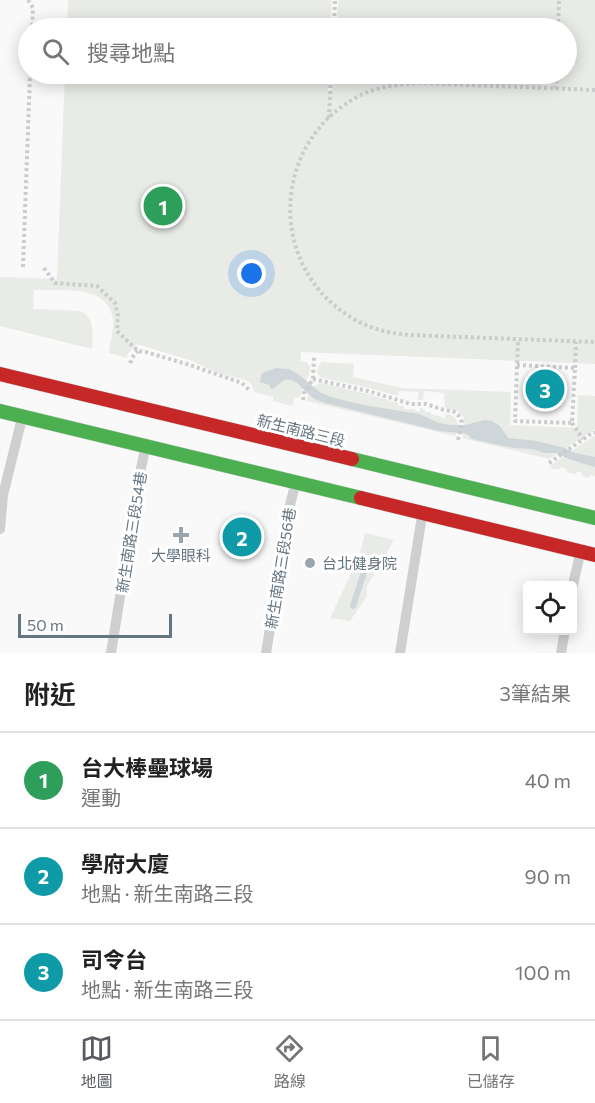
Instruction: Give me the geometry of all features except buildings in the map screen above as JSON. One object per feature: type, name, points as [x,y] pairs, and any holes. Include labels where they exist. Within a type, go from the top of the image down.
[{"type":"main road","name":"新生南路三段","points":[[0,374],[595,518]]},
{"type":"main road","points":[[0,411],[595,555]]},
{"type":"lane","points":[[0,529],[3,495],[22,416]]},
{"type":"lane","name":"新生南路三段54巷","points":[[111,653],[145,446]]},
{"type":"lane","name":"新生南路三段56巷","points":[[266,653],[295,483]]},
{"type":"lane","points":[[400,653],[422,513]]},
{"type":"lane","points":[[575,581],[580,552]]},
{"type":"lane","points":[[561,653],[564,635]]},
{"type":"path","points":[[28,0],[33,8],[32,18]]},
{"type":"path","points":[[334,18],[335,0]]},
{"type":"path","points":[[558,18],[559,0]]},
{"type":"path","points":[[23,267],[30,84]]},
{"type":"path","points":[[329,118],[331,84]]},
{"type":"path","points":[[402,84],[364,94],[346,104],[317,130],[306,147],[292,183],[290,223],[297,252],[310,278],[336,308],[353,319],[389,333],[595,342]]},
{"type":"path","points":[[444,84],[595,90]]},
{"type":"path","points":[[556,84],[556,89]]},
{"type":"path","points":[[44,268],[55,284],[97,286],[115,303],[118,316],[117,331],[138,351],[190,365],[242,383],[249,390]]},
{"type":"path","points":[[518,340],[514,421],[572,423]]},
{"type":"path","points":[[576,342],[572,423],[583,439]]},
{"type":"path","points":[[130,363],[138,351]]},
{"type":"path","points":[[303,400],[304,393],[313,379],[314,357]]},
{"type":"path","points":[[517,365],[574,368]]},
{"type":"path","points":[[313,379],[368,391],[411,404],[426,404],[453,411],[462,422],[458,440]]},
{"type":"path","points":[[549,463],[595,432]]},
{"type":"shaded area","points":[[68,0],[332,0],[331,18],[67,18]]},
{"type":"shaded area","points":[[338,0],[595,0],[595,364],[301,352],[301,361],[310,366],[310,370],[301,395],[295,398],[292,406],[273,401],[273,397],[254,392],[251,383],[245,380],[215,372],[192,361],[137,344],[128,353],[127,358],[109,353],[113,320],[110,308],[103,300],[93,295],[69,290],[34,290],[33,309],[80,311],[85,314],[92,327],[92,349],[0,326],[0,277],[57,279],[65,84],[328,84],[328,92],[333,88],[333,84],[577,84],[577,18],[337,18]]},
{"type":"shaded area","points":[[322,362],[354,364],[353,377],[402,388],[511,392],[510,425],[577,428],[578,395],[595,396],[595,429],[549,459],[462,438],[464,418],[458,411],[445,407],[444,393],[424,391],[423,400],[418,400],[418,392],[399,391],[398,396],[322,378],[317,370]]},
{"type":"shaded area","points":[[276,368],[289,369],[298,374],[321,393],[363,405],[419,414],[439,423],[451,425],[492,421],[500,426],[508,438],[537,441],[595,457],[595,467],[556,453],[489,443],[472,439],[467,434],[439,431],[325,403],[312,397],[293,381],[285,380],[273,389],[270,385],[260,382],[262,373]]},
{"type":"shaded area","points":[[321,383],[398,403],[398,406],[404,406],[404,409],[420,411],[420,408],[425,409],[425,412],[442,418],[445,418],[445,414],[453,416],[458,425],[457,432],[455,436],[307,401],[311,389]]},
{"type":"shaded area","points":[[595,436],[595,476],[590,475],[589,478],[577,471],[575,474],[566,472],[567,469],[560,467],[559,470],[550,468],[551,465]]},
{"type":"shaded area","points":[[365,533],[394,540],[367,586],[367,596],[350,621],[330,618],[359,557]]},
{"type":"waterway","points":[[353,606],[368,560]]},
{"type":"traffic: fast","points":[[0,411],[361,498]]},
{"type":"traffic: fast","points":[[352,459],[595,518]]},
{"type":"traffic: jam","points":[[0,374],[352,459]]},
{"type":"traffic: jam","points":[[361,498],[595,555]]},
{"type":"place","name":"台大棒壘球場","points":[[163,206]]},
{"type":"place","name":"司令台","points":[[545,389]]},
{"type":"place","name":"大學眼科","points":[[181,535]]},
{"type":"place","name":"學府大廈","points":[[242,537]]},
{"type":"place","name":"台北健身院","points":[[310,563]]}]
